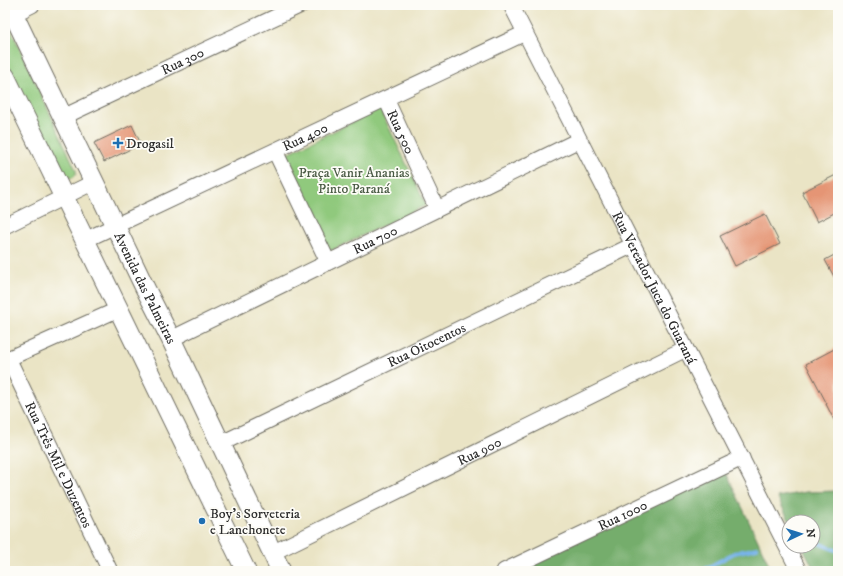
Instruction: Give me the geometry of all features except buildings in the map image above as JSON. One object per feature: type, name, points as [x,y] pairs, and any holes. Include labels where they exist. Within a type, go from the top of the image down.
[{"type":"street","points":[[11,9],[32,5]]},
{"type":"street","name":"Rua 300","points":[[63,117],[301,5]]},
{"type":"street","name":"Rua Vereador Juca do Guaraná","points":[[510,5],[799,571]]},
{"type":"street","name":"Avenida das Palmeiras","points":[[11,9],[171,339],[281,571]]},
{"type":"street","name":"Rua 400","points":[[85,240],[525,33]]},
{"type":"street","points":[[7,87],[64,196],[246,571]]},
{"type":"street","name":"Rua 500","points":[[386,99],[437,209]]},
{"type":"street","name":"Rua 700","points":[[171,339],[579,140]]},
{"type":"street","points":[[275,151],[328,262]]},
{"type":"street","points":[[5,226],[94,182]]},
{"type":"street","name":"Rua Oitocentos","points":[[220,444],[633,245]]},
{"type":"street","points":[[7,359],[119,309]]},
{"type":"street","name":"Rua 900","points":[[272,553],[686,349]]},
{"type":"street","name":"Rua Três Mil e Duzentos","points":[[7,359],[110,571]]},
{"type":"street","name":"Rua 1000","points":[[504,571],[742,458]]},
{"type":"green space","points":[[5,17],[76,170],[76,175],[72,178],[66,177],[44,149],[5,63]]},
{"type":"green space","name":"Praça Vanir Ananias Pinto Paraná","points":[[380,109],[426,205],[328,252],[282,156]]},
{"type":"green space","points":[[725,470],[772,571],[513,571]]},
{"type":"green space","points":[[838,491],[838,571],[815,571],[806,554],[821,554],[821,514],[786,514],[777,497],[806,492]]},
{"type":"waterway","points":[[821,544],[838,551]]},
{"type":"waterway","points":[[702,571],[734,553],[757,548]]},
{"type":"place","name":"Drogasil","points":[[118,143]]},
{"type":"place","name":"Boy's Sorveteria e Lanchonete","points":[[202,521]]}]
